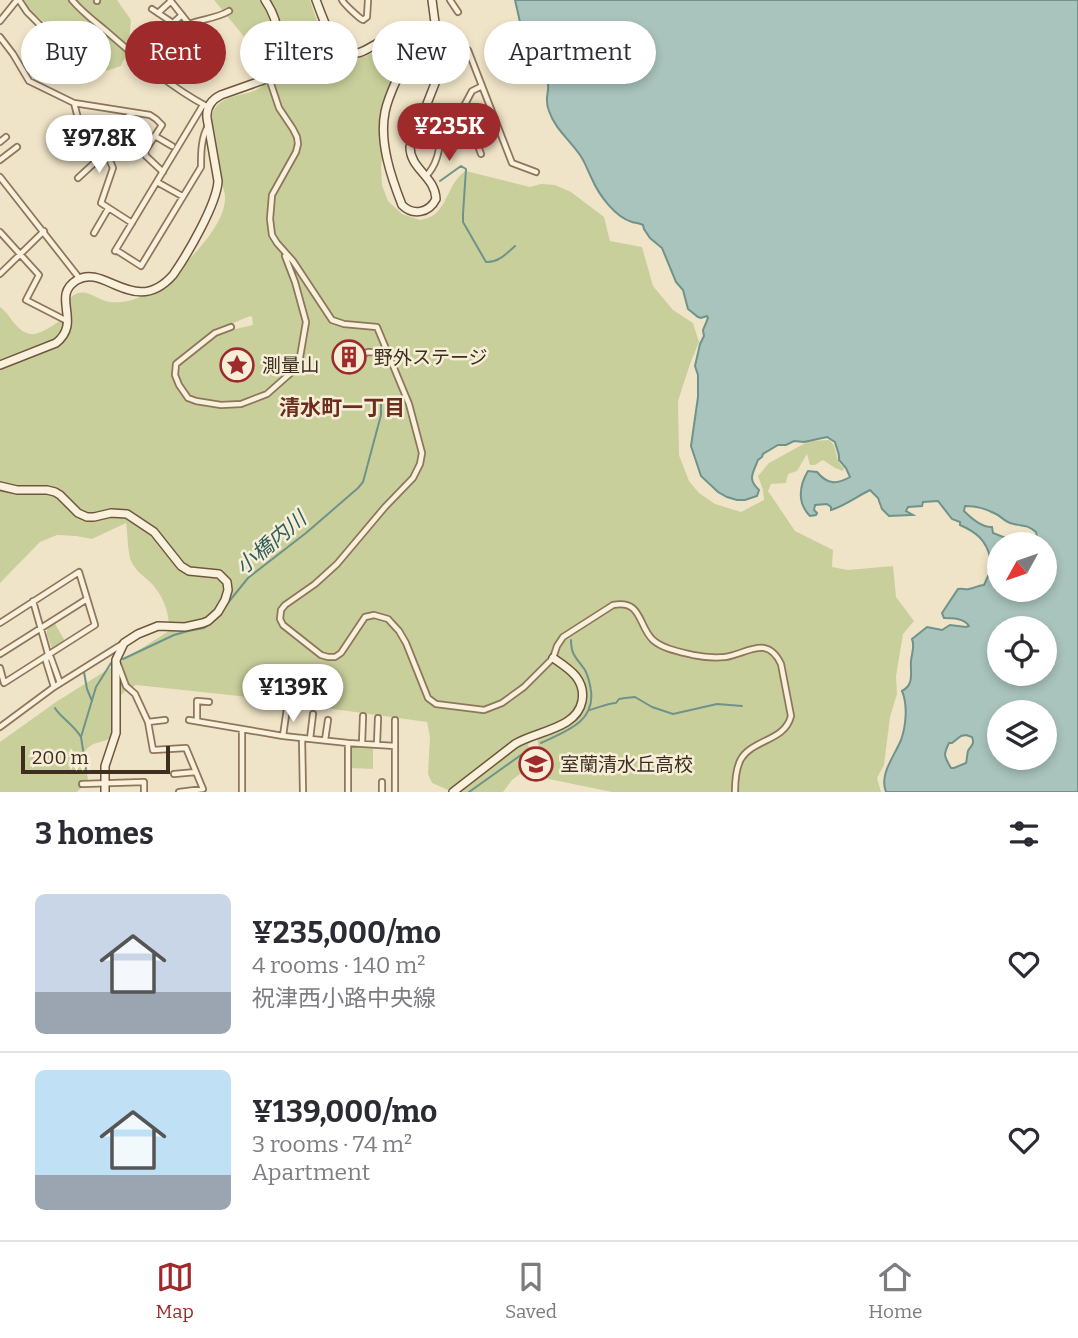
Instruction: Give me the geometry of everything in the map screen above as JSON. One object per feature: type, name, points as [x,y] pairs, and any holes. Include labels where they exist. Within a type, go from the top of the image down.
[{"type":"main road","points":[[265,0],[275,21]]},
{"type":"main road","points":[[316,0],[334,41],[342,49],[351,53],[361,52],[389,38],[397,40],[403,48],[404,58],[386,110],[383,128],[385,148],[402,205],[406,209],[420,212],[434,204],[436,195],[433,185],[413,162],[410,147],[436,84]]},
{"type":"main road","points":[[434,1],[436,21]]},
{"type":"main road","points":[[0,365],[56,343],[62,338],[68,322],[65,295],[71,285],[80,279],[91,276],[139,292],[156,289],[168,281],[202,223],[218,188],[205,106],[221,95],[252,84]]},
{"type":"main road","points":[[0,486],[17,490],[55,492],[78,513],[88,517],[119,512],[127,514],[154,532],[181,566],[189,571],[219,574],[226,579],[228,590],[225,600],[218,612],[208,621],[185,627],[158,626],[124,643],[116,660],[116,733],[105,766],[105,788]]},
{"type":"main road","points":[[453,792],[515,744],[574,717],[582,704],[581,684],[571,671],[553,658]]},
{"type":"street","points":[[0,22],[18,0],[36,21]]},
{"type":"street","points":[[72,0],[130,51],[174,86],[205,106],[115,251],[141,266],[201,167],[208,126]]},
{"type":"street","points":[[158,13],[172,2],[182,0]]},
{"type":"street","points":[[342,0],[346,7],[363,20],[366,17],[368,0]]},
{"type":"street","points":[[450,0],[458,12]]},
{"type":"street","points":[[172,2],[187,21]]},
{"type":"street","points":[[152,9],[172,22],[182,15]]},
{"type":"street","points":[[197,21],[229,11]]},
{"type":"street","points":[[0,37],[29,81],[74,103],[150,115],[162,123],[145,151],[146,156],[163,172]]},
{"type":"street","points":[[470,55],[508,162],[536,172]]},
{"type":"street","points":[[271,84],[279,108],[297,136],[298,144],[272,195],[271,230],[276,243],[293,261],[332,320],[344,324],[377,327],[409,404],[422,453],[413,478],[385,506],[337,564],[285,605],[281,610],[283,625],[321,655],[335,657],[341,653],[365,617],[374,615],[388,619],[406,643],[428,698],[444,706],[484,710],[502,703],[524,687],[553,658],[563,637],[613,605],[629,605],[654,641],[670,649],[726,657],[759,647],[772,652],[778,658],[791,716],[783,731],[746,753],[740,761],[735,792]]},
{"type":"street","points":[[457,119],[472,90],[482,86]]},
{"type":"street","points":[[74,103],[79,122],[113,168],[101,203],[132,223]]},
{"type":"street","points":[[99,149],[123,130],[130,113]]},
{"type":"street","points":[[89,135],[97,124]]},
{"type":"street","points":[[416,132],[467,140],[477,144],[481,154]]},
{"type":"street","points":[[155,136],[172,146]]},
{"type":"street","points":[[426,176],[432,170],[438,155],[441,136]]},
{"type":"street","points":[[0,142],[6,137]]},
{"type":"street","points":[[0,160],[17,147]]},
{"type":"street","points":[[78,178],[104,154]]},
{"type":"street","points":[[0,177],[80,279]]},
{"type":"street","points":[[157,182],[182,196]]},
{"type":"street","points":[[94,233],[108,209]]},
{"type":"street","points":[[0,274],[44,231]]},
{"type":"street","points":[[0,232],[39,275],[26,300],[68,322]]},
{"type":"street","points":[[231,327],[215,332],[176,363],[175,375],[188,398],[221,405],[254,400],[267,394],[299,363],[306,323],[284,251]]},
{"type":"street","points":[[358,356],[368,352],[389,353]]},
{"type":"street","points":[[0,623],[79,572],[95,625],[4,684],[0,668]]},
{"type":"street","points":[[0,654],[87,599]]},
{"type":"street","points":[[33,601],[48,654],[60,683]]},
{"type":"street","points":[[0,727],[54,687],[124,643]]},
{"type":"street","points":[[48,654],[46,661],[54,687]]},
{"type":"street","points":[[116,660],[126,686],[135,695],[148,722],[153,750],[186,748],[203,789],[179,792]]},
{"type":"street","points":[[197,721],[197,701],[209,702]]},
{"type":"street","points":[[283,736],[288,701]]},
{"type":"street","points":[[310,739],[313,714]]},
{"type":"street","points":[[362,744],[363,716]]},
{"type":"street","points":[[377,744],[378,718]]},
{"type":"street","points":[[148,722],[165,720]]},
{"type":"street","points":[[189,720],[283,736],[395,746]]},
{"type":"street","points":[[325,741],[328,720]]},
{"type":"street","points":[[395,720],[395,792]]},
{"type":"street","points":[[242,729],[242,792]]},
{"type":"street","points":[[302,738],[303,792]]},
{"type":"street","points":[[348,743],[348,792]]},
{"type":"street","points":[[174,775],[196,772]]},
{"type":"street","points":[[82,784],[105,788],[144,782],[144,792]]},
{"type":"street","points":[[382,782],[382,792]]},
{"type":"green space","points":[[15,0],[117,0],[131,20],[125,21],[125,57],[121,66],[111,69],[111,21],[43,21]]},
{"type":"green space","points":[[214,0],[310,0],[317,21],[240,21],[240,32]]},
{"type":"green space","points":[[372,54],[372,84],[397,84],[387,121],[381,166],[382,185],[388,201],[402,214],[420,220],[434,214],[444,203],[456,180],[466,171],[530,187],[541,184],[555,185],[571,192],[604,217],[610,241],[642,247],[653,286],[673,310],[693,323],[699,342],[678,401],[679,455],[689,481],[699,493],[715,504],[741,512],[764,500],[758,476],[769,463],[809,441],[829,440],[832,443],[843,471],[823,460],[810,465],[807,454],[797,471],[788,474],[786,483],[771,484],[768,491],[795,531],[833,550],[832,567],[848,570],[893,566],[896,597],[914,621],[903,634],[896,676],[897,694],[890,717],[884,765],[877,778],[881,792],[612,792],[544,778],[537,738],[528,744],[530,760],[527,772],[524,776],[520,774],[512,780],[503,792],[453,792],[432,783],[428,774],[430,737],[427,722],[136,685],[117,701],[111,738],[86,750],[84,758],[88,781],[77,792],[0,792],[0,742],[56,702],[169,631],[169,625],[165,604],[158,592],[131,561],[126,523],[92,539],[57,535],[40,542],[0,583],[0,307],[21,330],[32,334],[60,321],[67,302],[81,292],[110,302],[129,301],[165,281],[210,235],[223,209],[225,194],[213,130],[212,117],[215,108],[230,98],[257,90],[263,85],[358,84],[358,58]],"holes":[[[250,316],[253,325],[231,330],[231,324]]]},
{"type":"green space","points":[[54,622],[65,641],[52,649],[47,631]]},
{"type":"green space","points":[[351,747],[373,748],[373,769],[350,768]]},
{"type":"water","points":[[515,0],[1078,0],[1078,792],[886,792],[884,779],[904,728],[906,709],[902,691],[910,681],[912,639],[927,627],[942,630],[950,625],[969,626],[961,620],[944,618],[942,613],[958,589],[984,585],[987,578],[987,602],[1057,602],[1057,532],[1036,532],[1026,526],[1008,522],[982,508],[965,506],[964,511],[973,519],[992,527],[993,532],[987,532],[987,549],[975,534],[952,519],[938,501],[908,507],[906,511],[913,515],[889,516],[870,490],[831,510],[827,504],[815,505],[814,510],[817,513],[810,516],[801,500],[808,471],[817,472],[832,482],[850,477],[839,460],[835,442],[827,437],[778,445],[763,454],[752,476],[759,490],[757,496],[737,500],[718,492],[701,476],[691,446],[698,397],[698,375],[695,366],[708,318],[698,317],[688,309],[683,290],[676,282],[662,248],[650,238],[643,225],[620,215],[603,198],[582,158],[552,117],[547,104],[548,85],[656,84],[656,21],[520,21]],"holes":[[[966,735],[972,737],[973,743],[966,763],[951,768],[945,753],[949,743]]]},
{"type":"waterway","points":[[440,181],[461,166],[466,169],[463,222],[486,262],[498,259],[515,246]]},
{"type":"waterway","points":[[293,366],[297,357]]},
{"type":"waterway","name":"小橋内川","points":[[223,609],[248,578],[306,533],[363,482],[381,415],[381,399]]},
{"type":"waterway","name":"小橋内川","points":[[123,659],[174,635],[210,624]]},
{"type":"waterway","points":[[541,743],[576,725],[583,719],[591,702],[588,677],[573,653],[571,640]]},
{"type":"waterway","name":"小橋内川","points":[[55,708],[81,737],[96,687],[111,663]]},
{"type":"waterway","points":[[84,672],[92,701]]},
{"type":"waterway","points":[[589,710],[616,703],[619,699],[635,697],[652,707],[673,714],[717,704],[742,706]]},
{"type":"waterway","points":[[81,737],[86,769]]},
{"type":"waterway","points":[[469,792],[521,755]]},
{"type":"place","name":"野外ステージ","points":[[349,357]]},
{"type":"place","name":"測量山","points":[[237,365]]},
{"type":"place","name":"室蘭清水丘高校","points":[[536,764]]},
{"type":"district","name":"清水町一丁目","points":[[342,408]]}]
